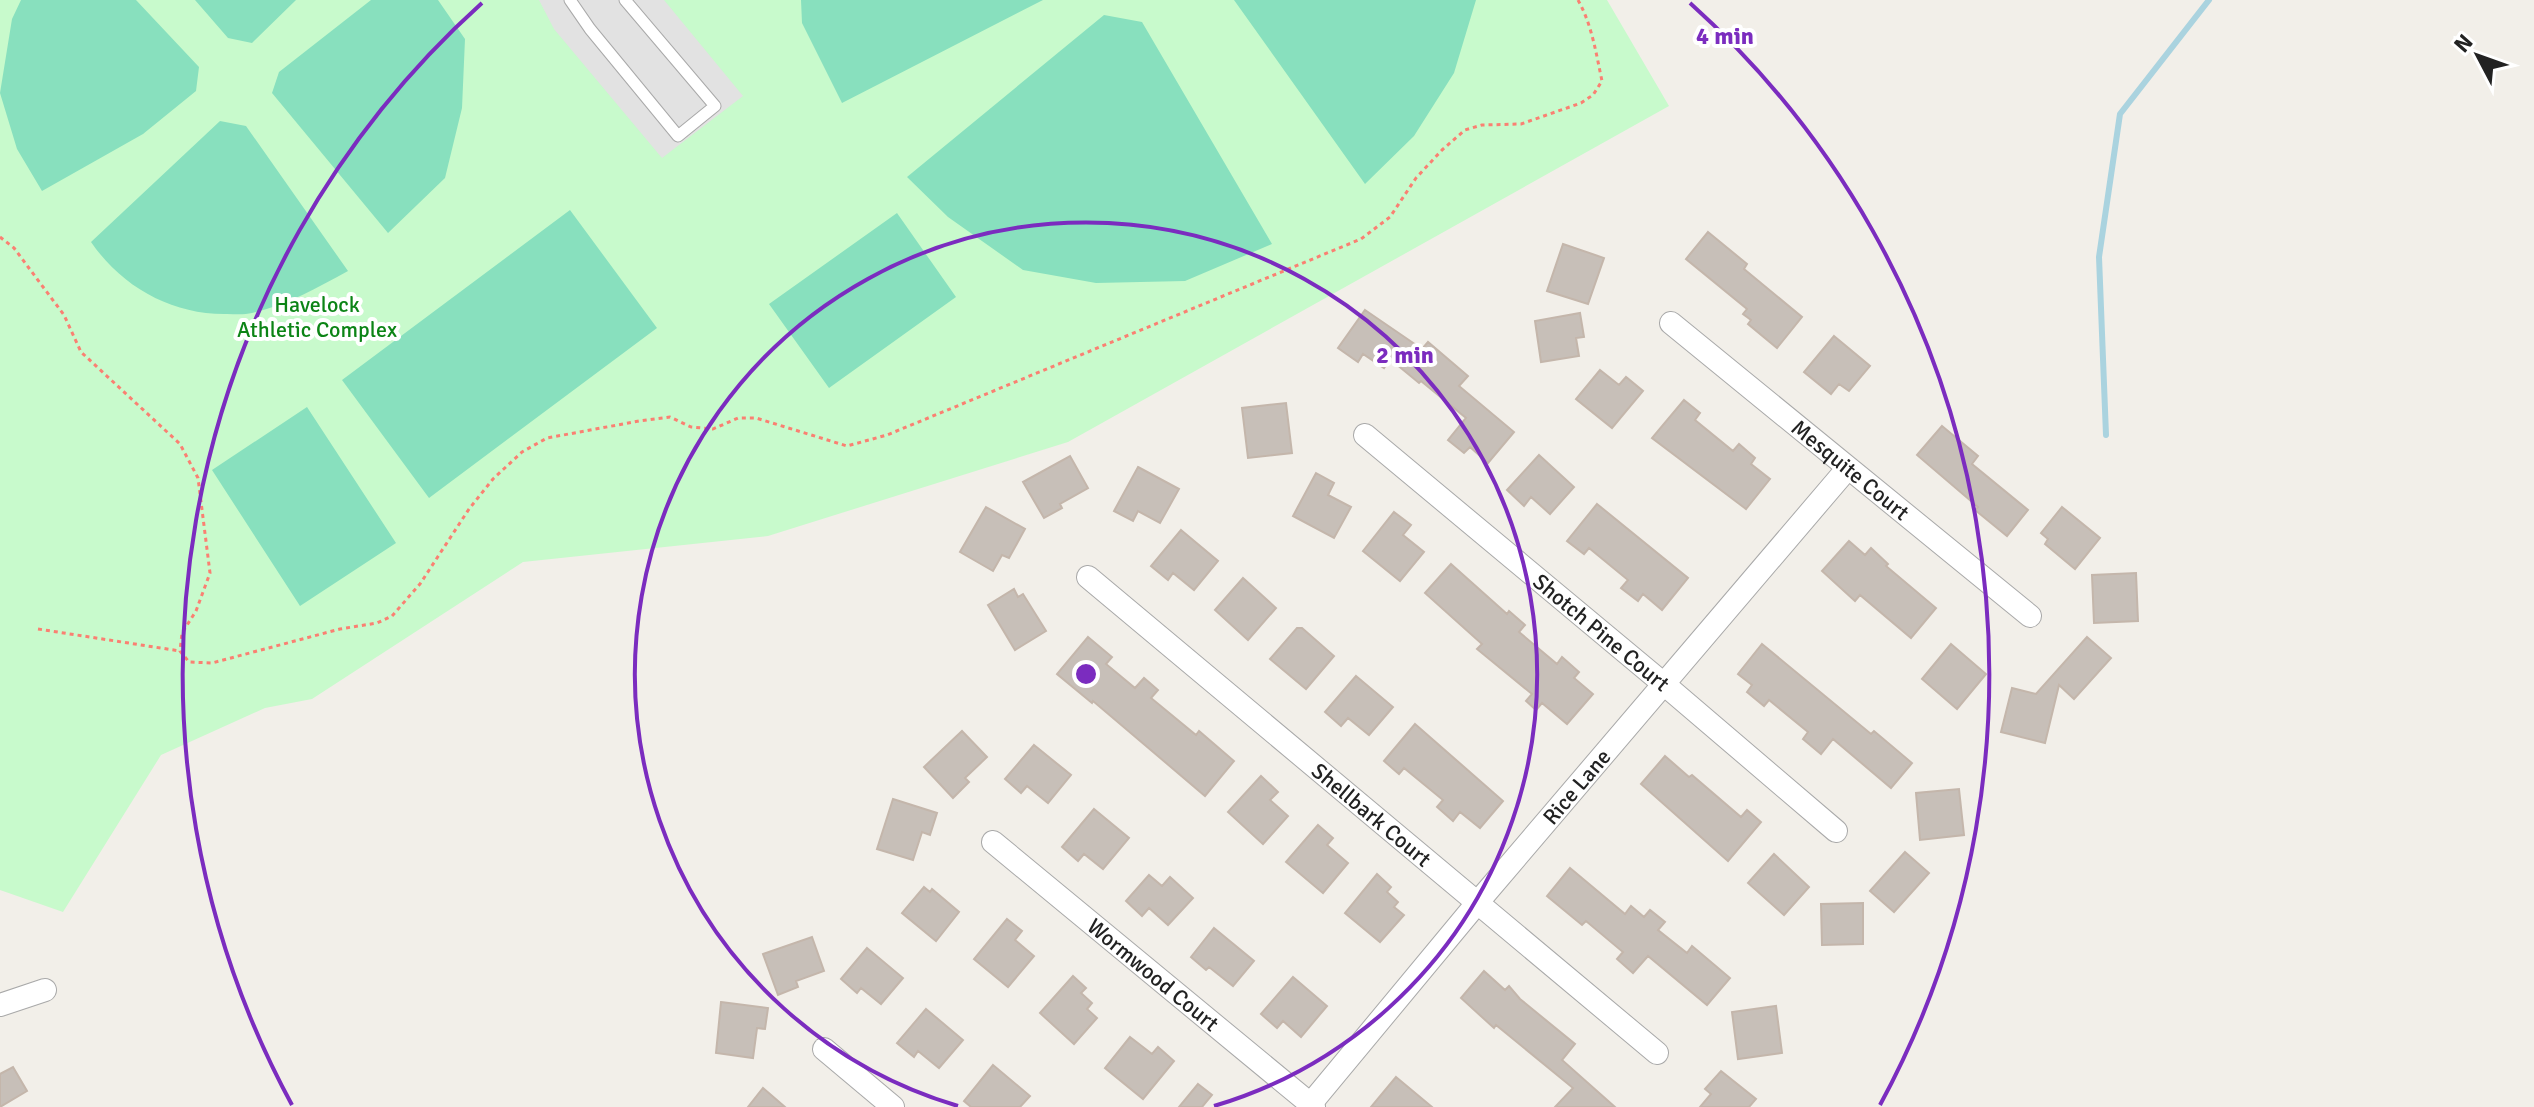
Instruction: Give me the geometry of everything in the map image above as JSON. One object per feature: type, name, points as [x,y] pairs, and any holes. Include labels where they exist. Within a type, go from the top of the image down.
[{"type":"street","name":"Mesquite Court","points":[[1671,323],[2030,616]]},
{"type":"street","name":"Shotch Pine Court","points":[[1365,435],[1836,831]]},
{"type":"street","name":"Rice Lane","points":[[1311,1106],[1478,902],[1847,469]]},
{"type":"street","name":"Shellbark Court","points":[[1088,577],[1657,1053]]},
{"type":"street","name":"Wormwood Court","points":[[993,842],[1311,1106]]},
{"type":"street","points":[[0,1005],[45,990]]},
{"type":"street","points":[[824,1049],[893,1107]]},
{"type":"lane","points":[[570,0],[678,136],[715,106],[625,0]]},
{"type":"path","points":[[38,629],[180,651],[189,662],[212,663],[340,629],[377,623],[392,616],[420,584],[469,509],[493,479],[522,452],[547,438],[670,417],[691,427],[713,429],[738,418],[756,418],[847,446],[887,435],[1361,239],[1390,217],[1416,178],[1465,130],[1482,125],[1521,124],[1581,103],[1593,95],[1602,81],[1595,45],[1578,0]]},
{"type":"path","points":[[0,237],[14,248],[64,315],[81,352],[180,444],[198,478],[210,573],[196,611],[182,633],[180,651]]},
{"type":"green space","name":"Havelock Athletic Complex","points":[[0,0],[1607,0],[1669,106],[1068,442],[768,536],[523,562],[312,699],[265,708],[161,755],[63,912],[0,890]]},
{"type":"green space","points":[[21,0],[136,0],[199,67],[196,91],[143,134],[42,191],[17,149],[0,93],[12,19]]},
{"type":"green space","points":[[195,0],[296,0],[252,43],[228,38]]},
{"type":"green space","points":[[371,0],[438,0],[465,39],[462,108],[445,178],[388,233],[272,93],[279,72]]},
{"type":"green space","points":[[801,0],[1043,0],[842,103],[802,23]]},
{"type":"green space","points":[[1234,0],[1476,0],[1454,73],[1414,136],[1365,184]]},
{"type":"green space","points":[[1104,15],[1142,22],[1272,244],[1185,281],[1096,283],[1023,270],[948,217],[907,177]]},
{"type":"green space","points":[[220,121],[246,126],[348,271],[265,310],[243,314],[207,313],[168,304],[150,295],[133,285],[103,258],[91,242]]},
{"type":"green space","points":[[570,210],[657,328],[429,498],[342,380]]},
{"type":"green space","points":[[897,213],[956,297],[829,388],[769,304]]},
{"type":"green space","points":[[307,407],[396,543],[300,606],[212,470]]},
{"type":"shaded area","points":[[539,0],[664,0],[743,96],[662,158],[554,29]]},
{"type":"building","points":[[1708,232],[1747,264],[1744,269],[1802,317],[1777,348],[1748,324],[1751,320],[1743,314],[1747,309],[1686,259]]},
{"type":"building","points":[[1563,244],[1604,258],[1588,304],[1547,291]]},
{"type":"building","points":[[1365,310],[1422,349],[1428,342],[1468,376],[1459,386],[1514,432],[1488,463],[1470,447],[1464,453],[1448,440],[1466,418],[1421,381],[1419,383],[1390,359],[1384,368],[1363,354],[1358,362],[1338,348]]},
{"type":"building","points":[[1580,313],[1584,337],[1576,338],[1579,356],[1541,362],[1535,321]]},
{"type":"building","points":[[1834,336],[1870,366],[1849,391],[1839,384],[1831,394],[1804,372]]},
{"type":"building","points":[[1600,370],[1619,385],[1626,377],[1643,391],[1612,428],[1576,399]]},
{"type":"building","points":[[1684,400],[1700,413],[1695,420],[1733,451],[1739,444],[1755,458],[1751,464],[1770,479],[1746,509],[1652,438]]},
{"type":"building","points":[[1286,403],[1292,453],[1248,458],[1242,408]]},
{"type":"building","points":[[1942,426],[1978,456],[1972,464],[2028,510],[2007,536],[1917,455]]},
{"type":"building","points":[[1539,455],[1574,487],[1550,514],[1531,497],[1524,506],[1507,490]]},
{"type":"building","points":[[1070,456],[1088,488],[1060,504],[1062,508],[1044,518],[1023,482]]},
{"type":"building","points":[[1138,467],[1179,489],[1160,523],[1138,511],[1133,521],[1114,511]]},
{"type":"building","points":[[1316,473],[1334,483],[1328,495],[1351,507],[1334,538],[1293,516]]},
{"type":"building","points":[[1597,504],[1688,578],[1662,610],[1643,594],[1638,601],[1621,588],[1628,580],[1589,548],[1584,554],[1567,541]]},
{"type":"building","points":[[986,507],[1025,529],[1009,558],[1002,555],[993,571],[960,552]]},
{"type":"building","points":[[2062,507],[2100,538],[2075,569],[2045,544],[2048,539],[2041,533]]},
{"type":"building","points":[[1394,512],[1411,525],[1403,535],[1424,552],[1400,581],[1363,551]]},
{"type":"building","points":[[1181,530],[1218,561],[1194,590],[1173,573],[1168,580],[1151,566]]},
{"type":"building","points":[[1849,541],[1865,555],[1871,548],[1888,564],[1886,566],[1936,608],[1911,638],[1860,595],[1855,601],[1822,571]]},
{"type":"building","points":[[1451,564],[1507,614],[1509,611],[1525,625],[1519,632],[1557,664],[1562,657],[1579,672],[1574,678],[1593,694],[1567,724],[1542,703],[1536,710],[1526,701],[1532,694],[1477,649],[1482,644],[1425,593]]},
{"type":"building","points":[[2136,573],[2138,621],[2094,623],[2092,575]]},
{"type":"building","points":[[1243,578],[1276,608],[1248,640],[1215,610]]},
{"type":"building","points":[[1014,589],[1018,597],[1023,594],[1046,631],[1015,650],[988,605]]},
{"type":"building","points":[[1297,628],[1302,628],[1334,656],[1306,689],[1270,659]]},
{"type":"building","points":[[1088,637],[1112,657],[1106,664],[1135,688],[1144,678],[1158,690],[1151,698],[1196,735],[1199,731],[1234,761],[1205,796],[1057,674]]},
{"type":"building","points":[[2087,637],[2111,658],[2074,699],[2059,685],[2045,743],[2001,732],[2012,688],[2036,694]]},
{"type":"building","points":[[1762,644],[1871,734],[1874,731],[1912,763],[1891,788],[1833,739],[1821,754],[1803,739],[1808,732],[1769,700],[1764,706],[1747,692],[1752,685],[1738,674]]},
{"type":"building","points":[[1951,644],[1986,674],[1957,709],[1922,679]]},
{"type":"building","points":[[1356,676],[1393,707],[1369,735],[1348,718],[1341,726],[1325,712]]},
{"type":"building","points":[[1415,724],[1503,801],[1480,828],[1460,812],[1453,821],[1437,807],[1443,800],[1404,768],[1399,774],[1384,761]]},
{"type":"building","points":[[962,731],[987,757],[965,778],[969,782],[953,798],[924,767]]},
{"type":"building","points":[[1034,745],[1071,775],[1048,803],[1027,786],[1021,793],[1005,779]]},
{"type":"building","points":[[1665,756],[1741,817],[1747,810],[1761,822],[1728,861],[1641,784]]},
{"type":"building","points":[[1261,776],[1278,792],[1270,800],[1288,816],[1263,844],[1228,812]]},
{"type":"building","points":[[1959,789],[1964,835],[1920,840],[1916,793]]},
{"type":"building","points":[[893,799],[937,813],[930,835],[922,832],[913,860],[877,849]]},
{"type":"building","points":[[1094,809],[1129,838],[1103,869],[1084,854],[1078,861],[1062,847]]},
{"type":"building","points":[[1318,825],[1333,838],[1327,845],[1348,863],[1323,893],[1286,862]]},
{"type":"building","points":[[1905,852],[1929,873],[1894,912],[1870,891]]},
{"type":"building","points":[[1774,854],[1809,887],[1784,915],[1748,883]]},
{"type":"building","points":[[1570,868],[1625,914],[1631,906],[1644,917],[1650,910],[1665,922],[1658,930],[1687,953],[1692,946],[1730,978],[1707,1005],[1648,956],[1633,973],[1617,959],[1623,952],[1586,921],[1582,925],[1547,896]]},
{"type":"building","points":[[1377,874],[1391,887],[1387,892],[1398,902],[1394,907],[1404,915],[1380,942],[1345,913]]},
{"type":"building","points":[[1149,875],[1162,886],[1170,877],[1193,898],[1168,925],[1149,908],[1142,916],[1126,901]]},
{"type":"building","points":[[924,887],[930,892],[932,889],[959,912],[936,941],[902,913]]},
{"type":"building","points":[[1863,903],[1863,944],[1822,945],[1821,904]]},
{"type":"building","points":[[1007,919],[1022,931],[1015,940],[1034,956],[1008,987],[974,959]]},
{"type":"building","points":[[1214,928],[1254,961],[1233,986],[1191,957]]},
{"type":"building","points":[[812,937],[824,971],[796,981],[798,987],[778,995],[763,954]]},
{"type":"building","points":[[867,948],[903,978],[881,1004],[861,988],[857,993],[841,979]]},
{"type":"building","points":[[1484,971],[1505,990],[1509,986],[1520,999],[1575,1044],[1562,1060],[1615,1107],[1555,1107],[1573,1088],[1496,1025],[1494,1028],[1461,998]]},
{"type":"building","points":[[1073,976],[1086,988],[1081,993],[1092,1003],[1087,1009],[1097,1018],[1074,1044],[1040,1013]]},
{"type":"building","points":[[1293,977],[1327,1006],[1301,1037],[1283,1021],[1277,1028],[1261,1014]]},
{"type":"building","points":[[721,1002],[768,1008],[765,1029],[757,1028],[753,1058],[716,1053]]},
{"type":"building","points":[[1776,1006],[1782,1053],[1738,1059],[1732,1012]]},
{"type":"building","points":[[926,1009],[963,1040],[939,1068],[918,1051],[914,1057],[897,1043]]},
{"type":"building","points":[[1130,1037],[1152,1054],[1158,1047],[1174,1061],[1143,1099],[1105,1068]]},
{"type":"building","points":[[993,1065],[1030,1096],[1020,1107],[971,1107],[964,1101]]},
{"type":"building","points":[[13,1067],[27,1091],[0,1107],[0,1074]]},
{"type":"building","points":[[1721,1071],[1756,1099],[1749,1107],[1700,1107],[1711,1094],[1705,1089]]},
{"type":"building","points":[[1396,1077],[1432,1107],[1371,1107]]},
{"type":"building","points":[[1198,1084],[1212,1095],[1202,1107],[1179,1107]]},
{"type":"building","points":[[763,1088],[785,1107],[748,1107]]},
{"type":"waterway","points":[[2106,435],[2099,257],[2120,114],[2209,0]]}]
